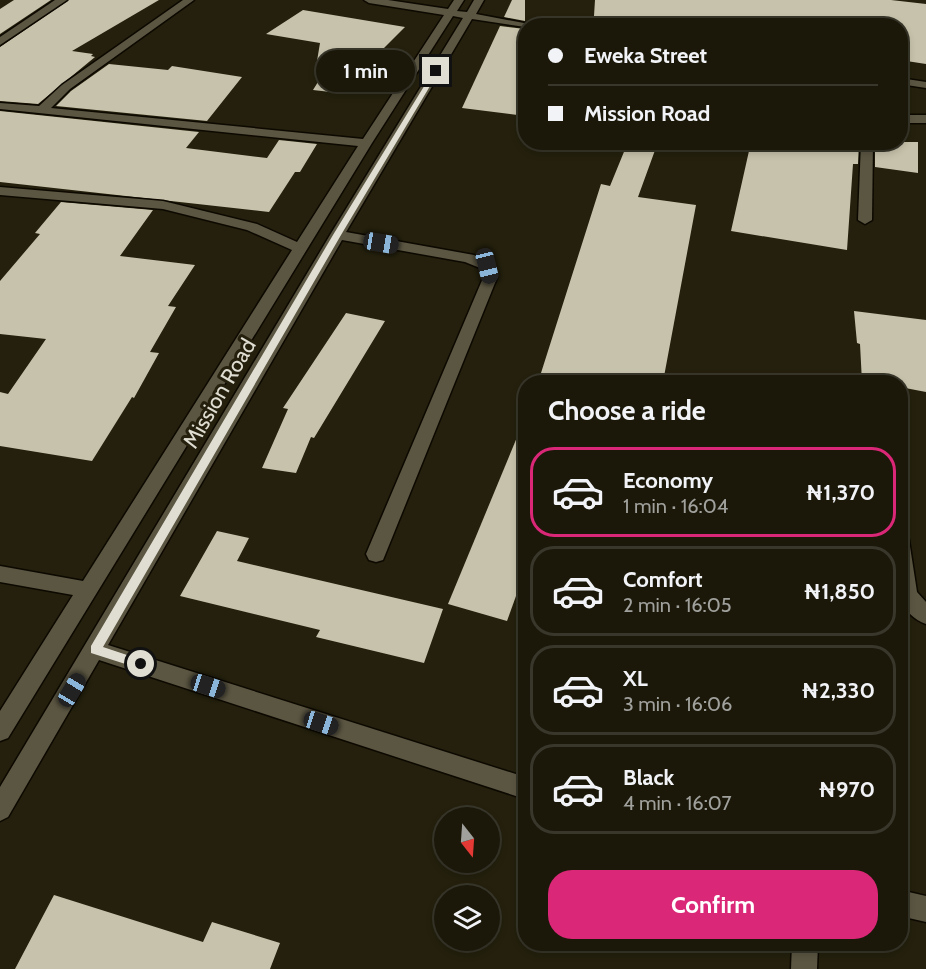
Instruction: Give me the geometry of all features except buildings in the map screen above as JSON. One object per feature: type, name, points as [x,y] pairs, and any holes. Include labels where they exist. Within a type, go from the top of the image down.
[{"type":"street","points":[[0,42],[62,0]]},
{"type":"street","points":[[42,110],[66,87],[189,0]]},
{"type":"street","points":[[369,0],[455,6],[471,16],[518,23]]},
{"type":"street","name":"Mission Road","points":[[0,809],[337,235],[479,0]]},
{"type":"street","name":"Mission Road","points":[[0,731],[300,248],[455,6]]},
{"type":"street","points":[[908,82],[926,85]]},
{"type":"street","points":[[0,106],[366,143]]},
{"type":"street","points":[[908,120],[926,119]]},
{"type":"street","points":[[865,220],[867,150]]},
{"type":"street","points":[[0,191],[163,205],[252,226],[300,248]]},
{"type":"street","points":[[337,235],[469,258],[487,266],[490,278],[376,554]]},
{"type":"street","points":[[0,574],[89,590]]},
{"type":"street","points":[[908,594],[926,615]]},
{"type":"street","points":[[95,650],[518,786]]},
{"type":"street","points":[[908,905],[926,909]]},
{"type":"street","points":[[804,969],[805,951]]},
{"type":"route","points":[[141,664],[95,650],[337,235],[436,71]]}]
